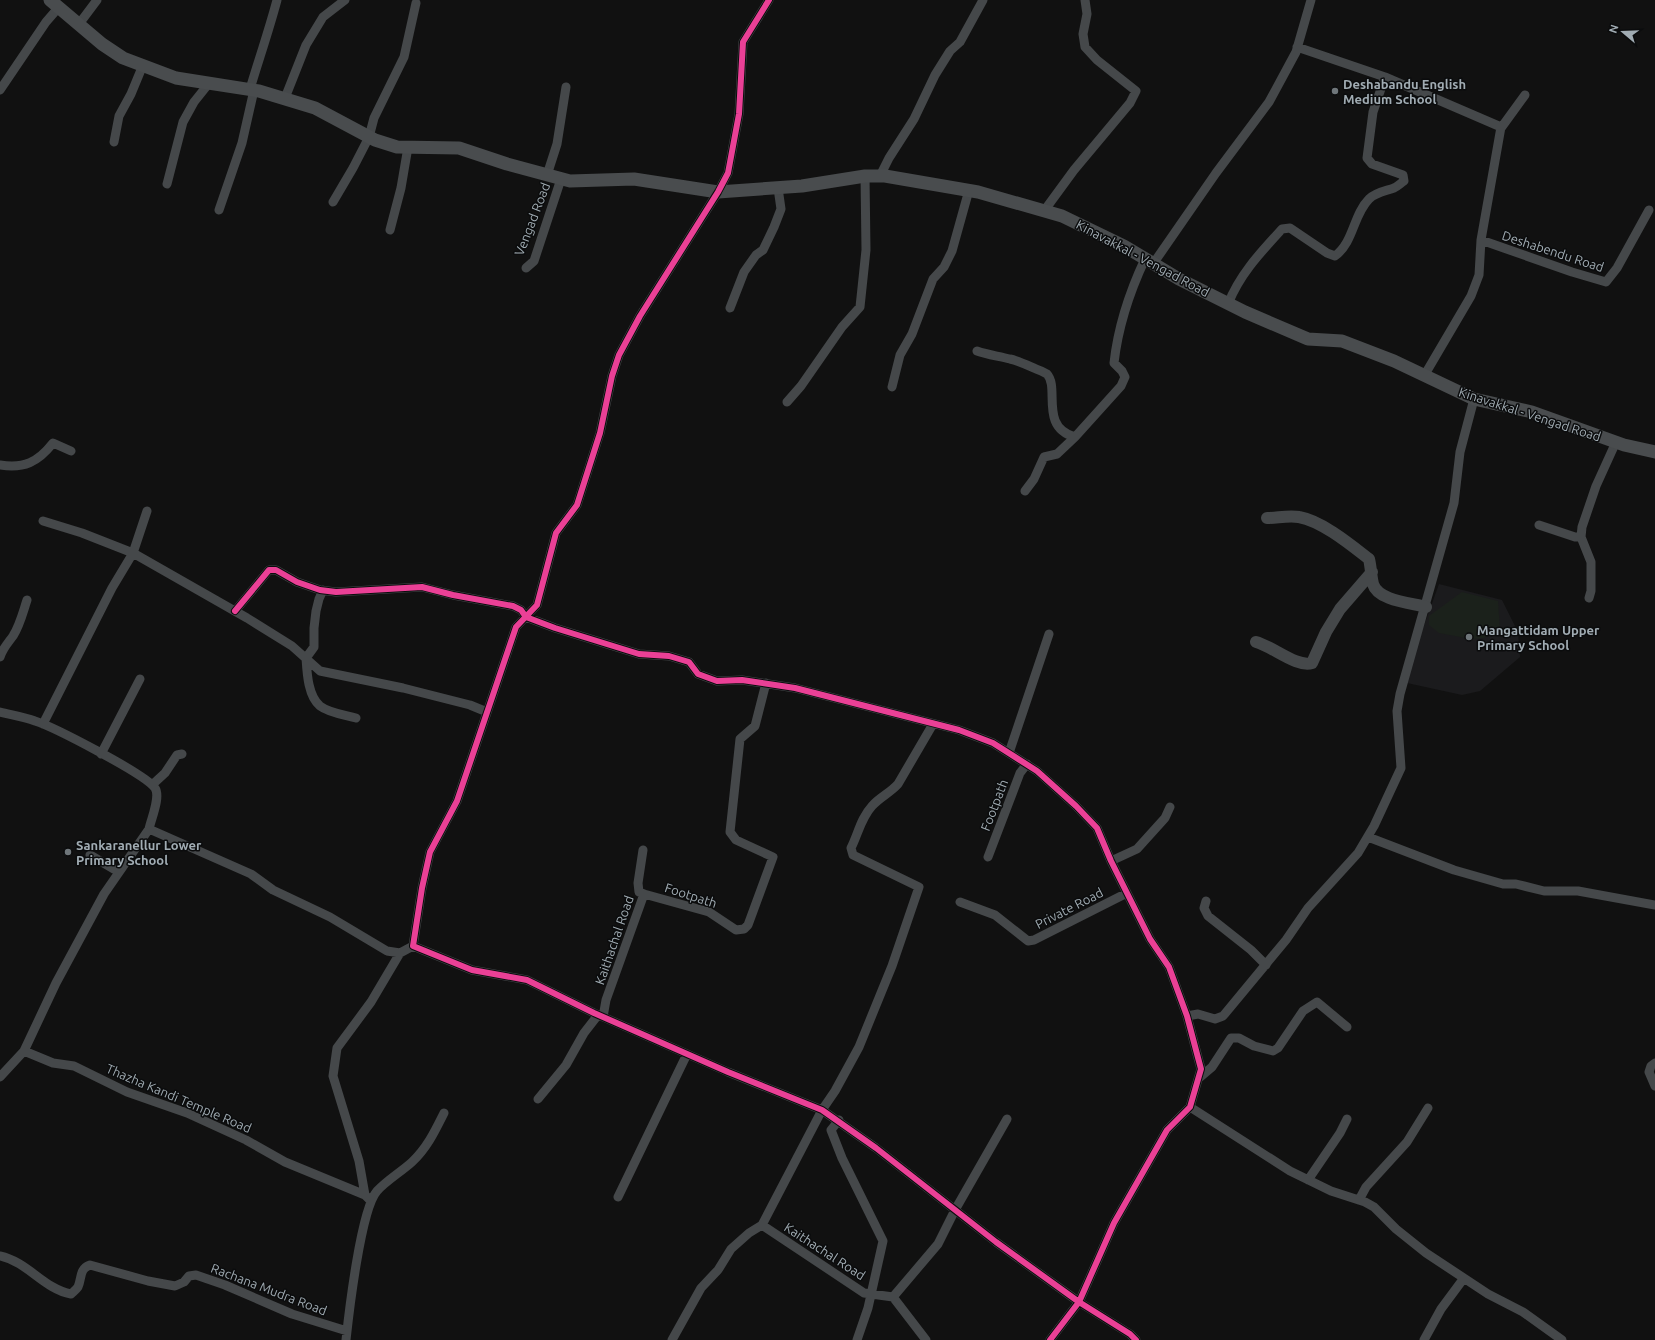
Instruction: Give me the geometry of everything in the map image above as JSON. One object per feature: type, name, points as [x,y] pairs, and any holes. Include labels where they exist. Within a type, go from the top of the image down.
[{"type":"main road","name":"Kinavakkal - Vengad Road","points":[[54,4],[102,44],[124,58],[176,78],[252,89],[285,98],[315,108],[368,137],[397,147],[459,148],[507,164],[570,181],[634,179],[718,192],[778,188],[865,176],[880,176],[969,190],[1062,216],[1124,246],[1179,279],[1228,304],[1308,338],[1342,341],[1394,361],[1474,399],[1532,412],[1616,442],[1655,452]]},
{"type":"street","points":[[79,24],[96,0]]},
{"type":"street","points":[[219,210],[242,143],[252,89],[262,47],[268,36],[277,0]]},
{"type":"street","points":[[285,98],[306,44],[322,18],[345,0]]},
{"type":"street","points":[[413,946],[422,888],[430,852],[457,801],[516,627],[537,605],[556,533],[577,505],[600,434],[612,376],[619,355],[640,316],[718,192],[728,173],[739,114],[743,42],[769,0]]},
{"type":"street","points":[[880,176],[889,158],[914,119],[935,75],[950,51],[960,42],[983,0]]},
{"type":"street","points":[[1044,211],[1074,170],[1130,103],[1136,91],[1096,60],[1085,47],[1083,34],[1087,14],[1085,0]]},
{"type":"street","points":[[1025,492],[1034,479],[1044,457],[1057,454],[1082,431],[1123,381],[1125,377],[1122,371],[1114,363],[1116,346],[1134,282],[1269,102],[1297,47],[1311,0]]},
{"type":"street","points":[[333,202],[353,168],[368,137],[374,118],[404,57],[416,3]]},
{"type":"street","points":[[0,90],[3,80],[46,22],[54,4]]},
{"type":"street","points":[[1297,47],[1385,77],[1499,125],[1501,128],[1525,95]]},
{"type":"street","points":[[114,142],[119,116],[131,94],[142,65]]},
{"type":"street","points":[[1228,304],[1233,291],[1246,269],[1282,229],[1290,228],[1327,253],[1335,256],[1340,252],[1351,236],[1369,198],[1381,192],[1396,188],[1404,181],[1403,176],[1372,164],[1367,158],[1373,112],[1385,77]]},
{"type":"street","points":[[167,184],[183,122],[194,102],[210,82]]},
{"type":"street","points":[[547,175],[557,144],[566,87]]},
{"type":"street","name":"Deshabendu Road","points":[[1424,376],[1472,296],[1479,275],[1481,240],[1501,128]]},
{"type":"street","points":[[390,230],[401,188],[408,147]]},
{"type":"street","points":[[787,402],[805,381],[842,327],[860,307],[866,250],[865,176]]},
{"type":"street","name":"Vengad Road","points":[[526,268],[534,261],[561,179]]},
{"type":"street","points":[[730,308],[744,272],[756,255],[763,250],[774,227],[781,208],[778,188]]},
{"type":"street","points":[[892,387],[900,355],[912,334],[933,278],[944,267],[952,251],[969,190]]},
{"type":"street","name":"Deshabendu Road","points":[[1481,240],[1572,272],[1606,282],[1617,268],[1648,210]]},
{"type":"street","points":[[977,351],[989,356],[1009,358],[1046,374],[1050,380],[1051,403],[1056,424],[1066,434],[1075,437]]},
{"type":"street","points":[[1187,1016],[1198,1014],[1219,1019],[1237,1000],[1286,940],[1308,908],[1358,853],[1368,837],[1401,768],[1397,711],[1410,657],[1426,607],[1454,503],[1460,452],[1474,399]]},
{"type":"street","points":[[0,465],[14,468],[25,466],[49,448],[53,442],[71,451]]},
{"type":"street","points":[[1589,598],[1591,591],[1591,562],[1581,537],[1582,527],[1596,486],[1616,442]]},
{"type":"street","points":[[43,724],[112,588],[134,552],[147,511]]},
{"type":"street","points":[[1267,518],[1298,517],[1309,520],[1330,532],[1369,559],[1373,584],[1376,591],[1399,602],[1426,607]]},
{"type":"street","points":[[43,521],[82,533],[134,552],[292,646],[320,671],[403,688],[470,705],[488,712]]},
{"type":"street","points":[[1539,525],[1575,537],[1581,537]]},
{"type":"street","points":[[235,611],[269,570],[276,570],[297,582],[323,590],[336,592],[422,587],[453,595],[513,606],[521,610],[526,617],[555,628],[639,654],[669,656],[689,662],[698,674],[717,681],[742,680],[794,688],[959,730],[993,743],[1027,764],[1076,806],[1097,828],[1111,861],[1150,939],[1169,967],[1187,1016],[1201,1069],[1190,1107],[1167,1130],[1114,1223],[1079,1302],[1050,1340]]},
{"type":"street","points":[[1256,642],[1298,661],[1308,664],[1312,663],[1326,632],[1340,609],[1372,572]]},
{"type":"street","points":[[323,590],[316,611],[314,647],[306,658],[309,684],[320,706],[328,710],[356,718]]},
{"type":"street","points":[[0,657],[7,642],[13,635],[20,622],[27,600]]},
{"type":"street","points":[[1009,753],[1049,634]]},
{"type":"street","points":[[101,754],[140,679]]},
{"type":"street","name":"Footpath","points":[[644,894],[709,912],[736,930],[744,929],[748,925],[773,857],[736,840],[730,832],[740,739],[755,726],[766,683]]},
{"type":"street","points":[[0,712],[43,724],[101,754],[145,779],[155,788],[157,798],[149,829],[104,894],[56,983],[24,1051],[0,1076]]},
{"type":"street","points":[[672,1340],[701,1288],[718,1270],[732,1249],[749,1232],[762,1225],[822,1110],[835,1091],[859,1046],[892,966],[919,887],[853,855],[851,848],[863,819],[872,806],[891,792],[898,784],[934,724]]},
{"type":"street","points":[[152,785],[166,773],[177,755],[182,754]]},
{"type":"street","name":"Footpath","points":[[988,856],[1020,773],[1027,764]]},
{"type":"street","points":[[1111,861],[1137,849],[1165,818],[1170,807]]},
{"type":"street","points":[[149,829],[251,874],[273,890],[330,917],[387,951],[400,953]]},
{"type":"street","points":[[1368,837],[1454,870],[1503,884],[1516,884],[1544,891],[1578,891],[1655,906]]},
{"type":"street","name":"Kaithachal Road","points":[[600,1016],[644,894],[639,892],[638,883],[643,850]]},
{"type":"street","points":[[90,855],[119,872]]},
{"type":"street","name":"Private Road","points":[[960,902],[995,915],[1028,941],[1056,929],[1127,893]]},
{"type":"street","points":[[1206,901],[1204,908],[1208,916],[1251,950],[1266,965]]},
{"type":"street","points":[[346,1336],[368,1198],[359,1161],[333,1076],[337,1048],[371,1002],[400,953],[413,946]]},
{"type":"street","points":[[413,946],[472,970],[526,980],[600,1016],[822,1110],[839,1120],[955,1210],[1079,1302],[1130,1334],[1136,1340]]},
{"type":"street","points":[[1199,1078],[1212,1067],[1231,1038],[1239,1038],[1254,1046],[1273,1051],[1278,1048],[1303,1011],[1317,1002],[1347,1027]]},
{"type":"street","points":[[538,1099],[566,1065],[584,1033],[600,1016]]},
{"type":"street","name":"Thazha Kandi Temple Road","points":[[24,1051],[53,1063],[74,1066],[127,1092],[186,1113],[246,1140],[285,1162],[368,1198]]},
{"type":"street","points":[[618,1197],[687,1054]]},
{"type":"street","points":[[1655,1063],[1651,1066],[1649,1072],[1655,1086]]},
{"type":"street","points":[[1190,1107],[1290,1171],[1331,1191],[1359,1200],[1374,1207],[1426,1253],[1488,1294],[1523,1312],[1562,1340]]},
{"type":"street","points":[[1359,1200],[1366,1187],[1407,1142],[1428,1108]]},
{"type":"street","points":[[368,1198],[413,1161],[424,1149],[444,1113]]},
{"type":"street","points":[[926,1340],[893,1297],[938,1244],[955,1210],[1006,1119]]},
{"type":"street","points":[[1308,1180],[1340,1133],[1347,1119]]},
{"type":"street","points":[[839,1120],[831,1130],[842,1158],[883,1241],[871,1294],[857,1340]]},
{"type":"street","name":"Kaithachal Road","points":[[762,1225],[864,1292],[893,1297]]},
{"type":"street","name":"Rachana Mudra Road","points":[[0,1256],[21,1263],[62,1293],[71,1294],[77,1287],[85,1267],[90,1265],[148,1281],[175,1286],[184,1282],[189,1276],[196,1275],[225,1285],[346,1336]]},
{"type":"street","points":[[1424,1340],[1441,1309],[1464,1278]]},
{"type":"shaded area","name":"Mangattidam Upper Primary School","points":[[1439,584],[1502,600],[1518,632],[1520,657],[1480,691],[1462,695],[1407,683],[1418,642]]},
{"type":"shaded area","points":[[1462,592],[1498,601],[1500,630],[1484,638],[1471,639],[1439,633],[1429,625],[1429,616]]},
{"type":"cycle path","points":[[769,0],[743,42],[739,114],[728,173],[718,192],[640,316],[619,355],[612,376],[600,433],[577,505],[556,533],[537,605],[516,627],[457,801],[430,852],[422,888],[413,946],[472,970],[527,980],[594,1013],[728,1072],[822,1110],[876,1148],[996,1242],[1079,1302],[1130,1334],[1136,1340]]},
{"type":"cycle path","points":[[235,611],[269,570],[276,570],[297,582],[320,590],[336,592],[422,587],[453,595],[513,606],[521,610],[526,617],[555,628],[639,654],[669,656],[689,662],[698,674],[717,681],[742,680],[795,688],[959,730],[993,743],[1037,771],[1076,806],[1097,828],[1111,861],[1150,939],[1169,967],[1187,1016],[1201,1069],[1190,1107],[1167,1130],[1114,1223],[1079,1302],[1050,1340]]},
{"type":"place","name":"Deshabandu English Medium School","points":[[1335,91]]},
{"type":"place","name":"Mangattidam Upper Primary School","points":[[1469,637]]},
{"type":"place","name":"Sankaranellur Lower Primary School","points":[[68,852]]}]
